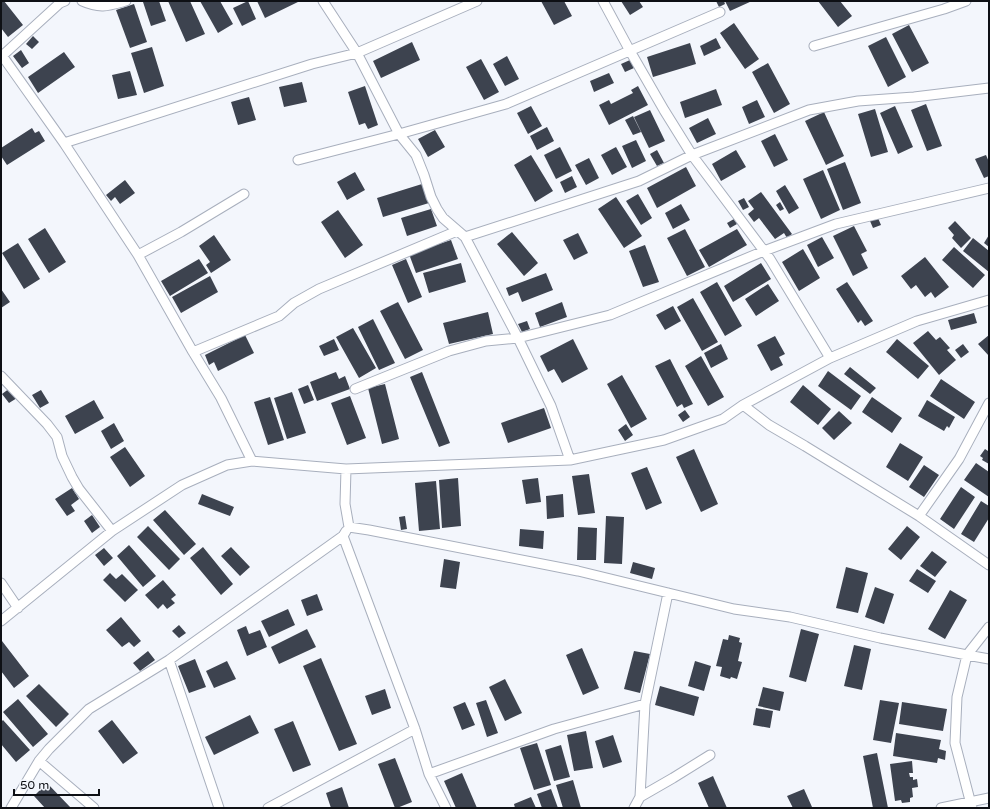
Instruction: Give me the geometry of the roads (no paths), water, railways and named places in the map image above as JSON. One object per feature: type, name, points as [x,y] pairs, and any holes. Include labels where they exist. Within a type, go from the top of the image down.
[{"type":"street","points":[[65,1],[60,3],[2,55],[64,143],[138,255],[221,398],[252,461]]},
{"type":"street","points":[[82,1],[102,7],[126,1]]},
{"type":"street","points":[[323,1],[357,53],[399,134],[416,155],[431,197],[437,209],[443,218],[465,237],[518,338],[550,406],[570,460]]},
{"type":"street","points":[[64,143],[312,64],[357,53],[477,1]]},
{"type":"street","points":[[603,1],[664,110],[692,155],[770,259],[830,358]]},
{"type":"street","points":[[814,46],[944,9],[966,1]]},
{"type":"street","points":[[298,160],[506,104],[720,12]]},
{"type":"street","points":[[1,71],[9,66]]},
{"type":"street","points":[[465,237],[638,181],[692,155],[809,110],[858,101],[914,97],[989,88]]},
{"type":"street","points":[[355,389],[449,350],[486,341],[518,338],[610,315],[764,251],[836,224],[989,188]]},
{"type":"street","points":[[138,255],[181,232],[244,194]]},
{"type":"street","points":[[193,352],[279,316],[294,303],[319,289],[458,231]]},
{"type":"street","points":[[1,621],[112,531],[182,485],[227,465],[252,461],[346,469],[570,460],[664,440],[723,419],[742,405],[830,358],[917,321],[989,300]]},
{"type":"street","points":[[1,376],[47,424],[56,437],[62,456],[79,489],[112,531]]},
{"type":"street","points":[[919,516],[959,459],[989,403]]},
{"type":"street","points":[[742,405],[768,425],[919,516],[989,565]]},
{"type":"street","points":[[11,808],[39,761],[49,749],[90,709],[169,660],[343,536],[349,527],[345,504],[346,469]]},
{"type":"street","points":[[349,527],[578,570],[734,609],[790,617],[880,638],[989,659]]},
{"type":"street","points":[[343,536],[429,774],[446,808]]},
{"type":"street","points":[[1,583],[18,608]]},
{"type":"street","points":[[634,808],[640,797],[645,704],[668,593]]},
{"type":"street","points":[[971,805],[955,743],[957,697],[967,655],[989,628]]},
{"type":"street","points":[[169,660],[219,808]]},
{"type":"street","points":[[429,774],[554,730],[645,704]]},
{"type":"street","points":[[268,808],[414,729]]},
{"type":"street","points":[[640,797],[710,755]]},
{"type":"street","points":[[39,761],[94,808]]},
{"type":"street","points":[[940,808],[971,805],[989,798]]}]
